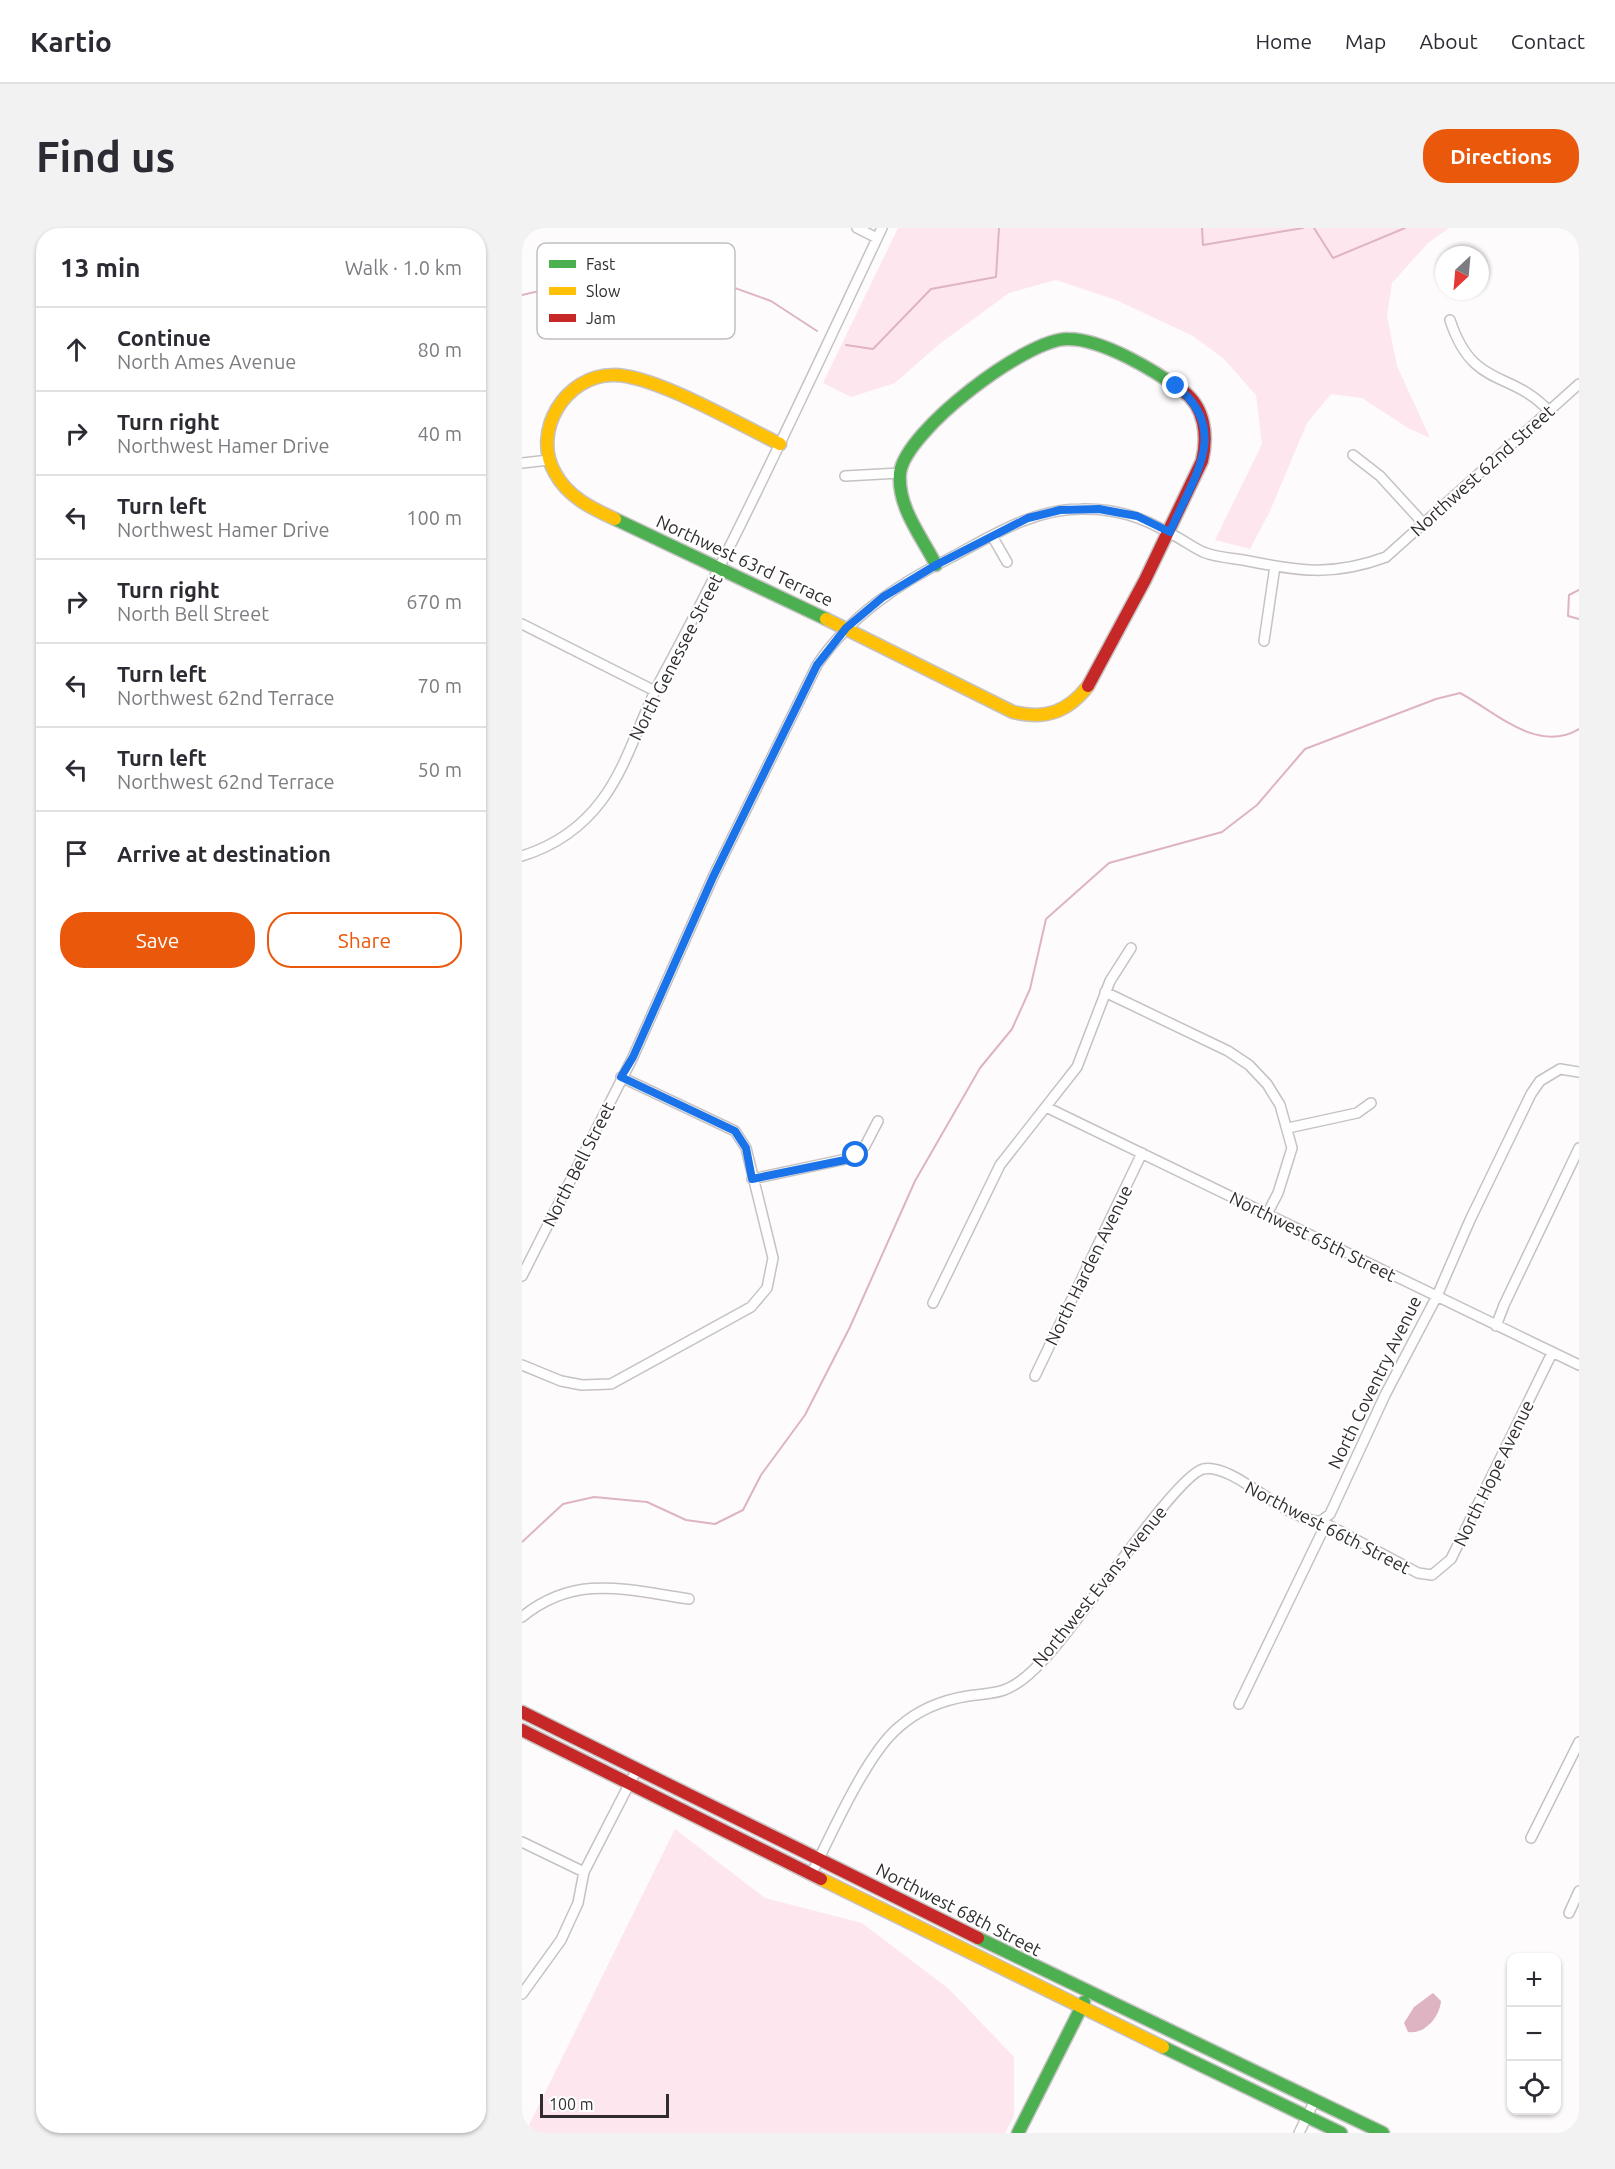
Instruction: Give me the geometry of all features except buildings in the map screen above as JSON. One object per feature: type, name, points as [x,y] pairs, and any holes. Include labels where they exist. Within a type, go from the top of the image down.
[{"type":"street","points":[[857,228],[877,238]]},
{"type":"street","name":"North Genessee Street","points":[[522,856],[544,848],[572,831],[602,800],[655,691],[720,569],[882,228]]},
{"type":"street","points":[[1450,320],[1457,342],[1480,369],[1530,395],[1549,411]]},
{"type":"street","name":"Northwest 63rd Terrace","points":[[549,460],[563,485],[579,500],[1031,719],[1044,718],[1070,706],[1095,677],[1170,532],[1203,461],[1203,421],[1193,399],[1176,386],[1109,350],[1083,340],[1064,339],[1046,342],[1021,354],[926,428],[904,459],[900,473]]},
{"type":"street","points":[[522,463],[549,460],[548,436],[566,394],[583,381],[606,374],[627,374],[648,381],[780,444]]},
{"type":"street","name":"Northwest 62nd Street","points":[[1386,557],[1579,384]]},
{"type":"street","points":[[1353,455],[1380,476],[1423,523]]},
{"type":"street","points":[[844,476],[900,473],[902,497],[936,565]]},
{"type":"street","name":"North Bell Street","points":[[522,1276],[633,1057],[713,877],[817,665],[846,628],[883,597],[936,565],[1028,518],[1079,508],[1137,516],[1170,532],[1204,553],[1275,566],[1316,571],[1341,570],[1386,557]]},
{"type":"street","points":[[992,536],[1007,562]]},
{"type":"street","points":[[1264,641],[1275,566]]},
{"type":"street","points":[[522,624],[655,691]]},
{"type":"street","points":[[933,1303],[1000,1165],[1077,1067],[1105,992],[1131,948]]},
{"type":"street","points":[[1105,992],[1228,1051],[1244,1062],[1274,1094],[1288,1128],[1292,1148],[1278,1192],[1267,1214]]},
{"type":"street","name":"North Coventry Avenue","points":[[1239,1704],[1323,1530],[1321,1521],[1330,1514],[1385,1395],[1437,1296],[1531,1094],[1547,1076],[1560,1069],[1579,1072]]},
{"type":"street","points":[[522,1365],[561,1381],[582,1385],[611,1384],[751,1307],[767,1288],[773,1258],[746,1148],[735,1131],[621,1077]]},
{"type":"street","points":[[1288,1128],[1357,1113],[1371,1103]]},
{"type":"street","name":"Northwest 65th Street","points":[[1046,1107],[1579,1365]]},
{"type":"street","points":[[752,1179],[851,1158],[865,1146],[878,1121]]},
{"type":"street","points":[[1496,1326],[1579,1148]]},
{"type":"street","name":"North Harden Avenue","points":[[1035,1376],[1142,1153]]},
{"type":"street","name":"North Hope Avenue","points":[[1418,1573],[1432,1575],[1451,1558],[1552,1353]]},
{"type":"street","name":"Northwest 66th Street","points":[[1204,1469],[1225,1473],[1286,1509],[1311,1521],[1321,1521],[1418,1573]]},
{"type":"street","name":"Northwest Evans Avenue","points":[[811,1875],[884,1740],[914,1716],[940,1703],[1004,1690],[1015,1685],[1045,1658],[1168,1501],[1195,1472],[1204,1469]]},
{"type":"street","points":[[522,1617],[545,1601],[563,1593],[591,1587],[689,1599]]},
{"type":"street","name":"Northwest 68th Street","points":[[522,1712],[1088,1993],[1383,2133]]},
{"type":"street","name":"Northwest 68th Street","points":[[522,1730],[1081,2008],[1341,2133]]},
{"type":"street","points":[[1531,1838],[1579,1742]]},
{"type":"street","points":[[522,1994],[561,1940],[578,1903],[584,1872],[637,1769]]},
{"type":"street","points":[[522,1842],[584,1872]]},
{"type":"street","points":[[1569,1913],[1579,1891]]},
{"type":"street","points":[[1018,2133],[1088,1993]]},
{"type":"street","points":[[1299,2133],[1314,2102]]},
{"type":"shaded area","points":[[898,228],[1449,228],[1428,243],[1392,283],[1387,316],[1397,366],[1430,438],[1408,428],[1362,398],[1331,394],[1307,423],[1270,511],[1250,549],[1215,540],[1262,444],[1256,395],[1223,358],[1193,336],[1116,300],[1056,280],[1009,293],[938,345],[895,383],[851,397],[823,383]]},
{"type":"shaded area","points":[[675,1829],[765,1898],[862,1923],[949,1989],[1014,2057],[1014,2116],[1005,2133],[525,2133]]},
{"type":"shaded area","points":[[1433,1993],[1441,2001],[1435,2018],[1420,2031],[1408,2032],[1404,2023],[1414,2007]]},
{"type":"waterway","points":[[846,345],[873,349],[931,289],[996,277],[999,228]]},
{"type":"waterway","points":[[1202,228],[1203,245],[1303,228]]},
{"type":"waterway","points":[[1314,228],[1333,258],[1405,228]]},
{"type":"waterway","points":[[735,288],[771,301],[817,331]]},
{"type":"waterway","points":[[522,295],[537,291]]},
{"type":"waterway","points":[[1579,590],[1569,595],[1568,616],[1579,619]]},
{"type":"waterway","points":[[522,1542],[563,1504],[594,1497],[647,1502],[686,1520],[715,1524],[743,1510],[761,1475],[805,1415],[850,1327],[915,1181],[980,1068],[1012,1029],[1030,989],[1046,919],[1109,863],[1222,832],[1257,805],[1305,749],[1436,699],[1460,693],[1517,728],[1532,734],[1548,737],[1563,735],[1579,729]]},
{"type":"traffic: fast","points":[[936,565],[906,510],[900,486],[900,473],[907,455],[923,434],[970,390],[998,370],[1049,343],[1068,339],[1082,340],[1128,358],[1183,391]]},
{"type":"traffic: fast","points":[[615,519],[826,619]]},
{"type":"traffic: fast","points":[[978,1938],[1383,2133]]},
{"type":"traffic: fast","points":[[1018,2133],[1084,2002]]},
{"type":"traffic: fast","points":[[1163,2047],[1341,2133]]},
{"type":"traffic: slow","points":[[615,519],[589,506],[566,489],[555,473],[549,457],[547,440],[550,424],[557,408],[581,384],[596,377],[613,375],[630,377],[673,391],[780,444]]},
{"type":"traffic: slow","points":[[826,619],[1013,712],[1035,715],[1055,712],[1072,702],[1088,686]]},
{"type":"traffic: slow","points":[[821,1879],[1163,2047]]},
{"type":"traffic: jam","points":[[1088,686],[1145,580],[1202,461],[1205,442],[1203,423],[1196,405],[1183,391]]},
{"type":"traffic: jam","points":[[522,1712],[978,1938]]},
{"type":"traffic: jam","points":[[522,1730],[821,1879]]},
{"type":"route","points":[[856,1155],[845,1160],[752,1179],[746,1148],[735,1131],[711,1117],[621,1077],[633,1057],[713,877],[817,665],[829,646],[857,617],[883,597],[936,565],[1028,518],[1060,510],[1099,509],[1137,516],[1170,532],[1203,461],[1205,444],[1203,421],[1193,399],[1176,386]]}]
